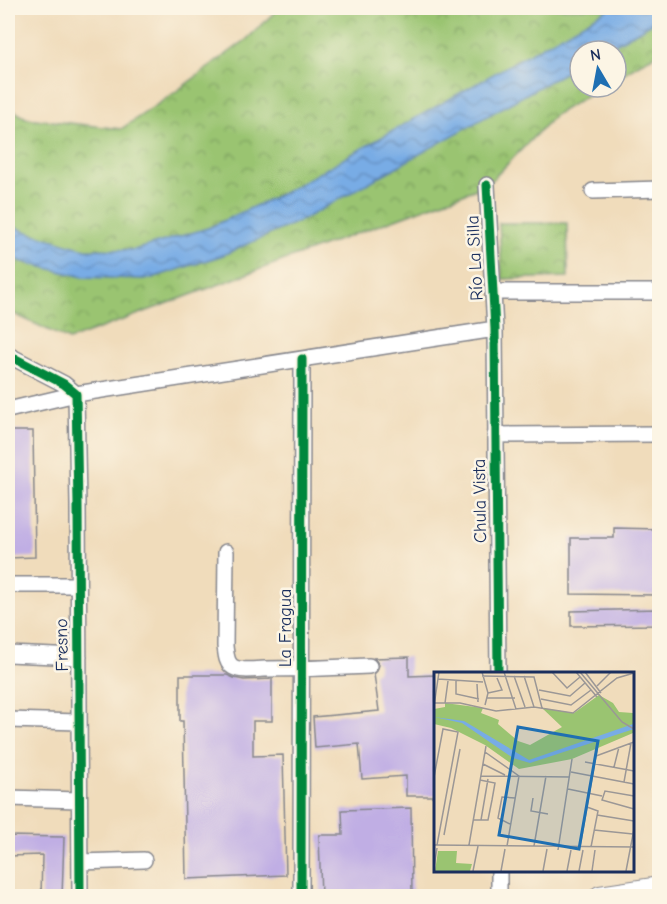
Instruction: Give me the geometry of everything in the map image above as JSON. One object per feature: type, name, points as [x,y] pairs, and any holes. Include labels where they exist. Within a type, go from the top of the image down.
[{"type":"main road","points":[[600,897],[660,887]]},
{"type":"street","name":"Río La Silla","points":[[487,185],[495,329]]},
{"type":"street","points":[[593,191],[660,189]]},
{"type":"street","points":[[494,292],[660,292]]},
{"type":"street","points":[[8,411],[76,394],[495,329]]},
{"type":"street","name":"Chula Vista","points":[[495,329],[498,672]]},
{"type":"street","points":[[8,355],[64,384],[76,394]]},
{"type":"street","name":"La Fragua","points":[[301,897],[302,359]]},
{"type":"street","name":"Fresno","points":[[76,394],[80,897]]},
{"type":"street","points":[[495,435],[660,434]]},
{"type":"street","name":"La Fragua","points":[[226,552],[225,646],[227,659],[233,667],[302,669],[369,666]]},
{"type":"street","points":[[8,585],[78,585]]},
{"type":"street","points":[[8,654],[79,657]]},
{"type":"street","points":[[8,720],[79,722]]},
{"type":"street","points":[[8,798],[80,800]]},
{"type":"street","points":[[80,862],[144,860]]},
{"type":"street","points":[[499,871],[499,897]]},
{"type":"green space","points":[[279,8],[659,8],[659,52],[628,71],[628,39],[568,39],[568,99],[581,99],[555,115],[487,185],[69,340],[8,311],[8,107],[26,118],[121,129],[247,39]]},
{"type":"green space","points":[[499,223],[567,223],[568,277],[502,279]]},
{"type":"water","points":[[610,8],[659,8],[659,19],[624,39],[568,39],[568,71],[304,219],[223,255],[152,278],[142,279],[83,277],[8,256],[8,224],[86,249],[134,250],[208,228],[285,192]]},
{"type":"building","points":[[8,431],[33,431],[35,557],[8,558]]},
{"type":"building","points":[[614,528],[659,529],[658,595],[571,594],[571,538],[614,538]]},
{"type":"building","points":[[659,609],[659,625],[571,626],[571,611]]},
{"type":"building","points":[[409,657],[409,676],[434,675],[434,796],[406,796],[406,776],[362,779],[359,744],[315,748],[313,717],[379,711],[374,674],[379,665],[374,658]]},
{"type":"building","points":[[180,675],[227,675],[244,680],[272,679],[272,721],[253,721],[253,756],[283,755],[286,875],[186,879]]},
{"type":"building","points":[[411,808],[412,897],[321,897],[319,835],[343,835],[342,810]]},
{"type":"building","points":[[8,836],[64,837],[62,897],[41,897],[42,855],[8,856]]},
{"type":"cycle path","points":[[487,185],[495,329],[498,672]]},
{"type":"cycle path","points":[[8,355],[64,384],[76,394],[80,896]]},
{"type":"cycle path","points":[[301,896],[302,359]]}]
